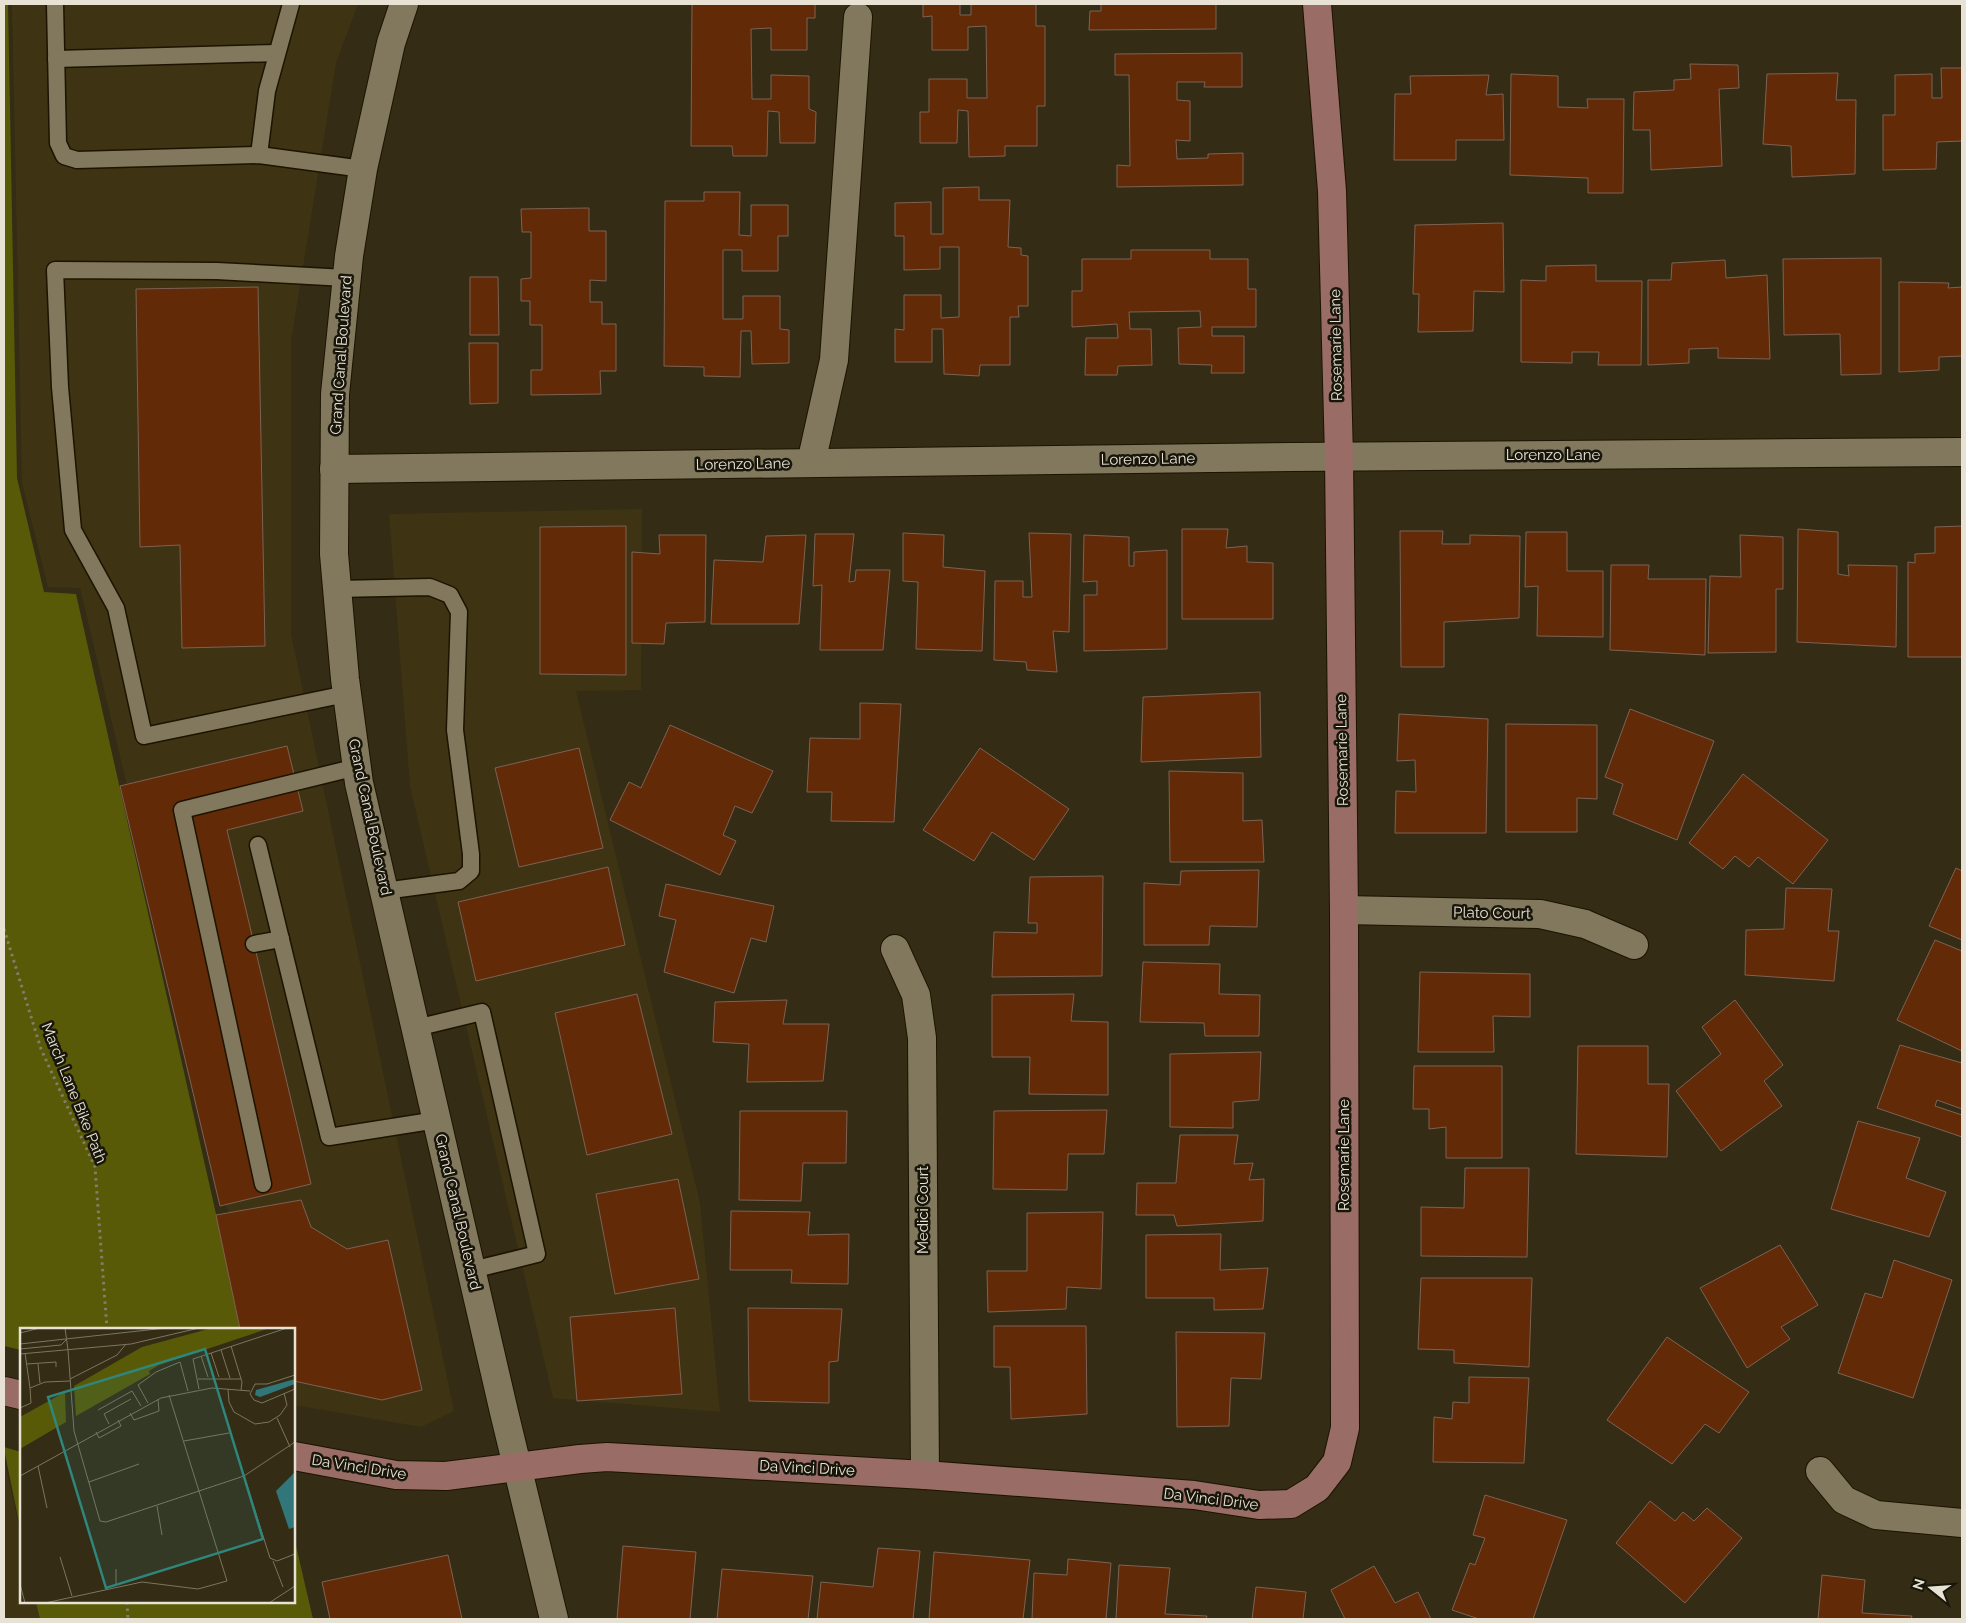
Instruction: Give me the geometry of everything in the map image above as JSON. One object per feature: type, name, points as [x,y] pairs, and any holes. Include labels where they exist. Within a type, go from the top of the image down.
[{"type":"street","name":"Grand Canal Boulevard","points":[[404,4],[391,43],[363,169],[346,278],[335,394],[334,554],[346,694],[359,783],[554,1619]]},
{"type":"street","name":"Rosemarie Lane","points":[[1317,4],[1332,191],[1339,457],[1344,910],[1346,1428],[1338,1462],[1317,1488]]},
{"type":"street","points":[[811,463],[834,360],[858,17]]},
{"type":"street","name":"Lorenzo Lane","points":[[334,469],[1339,457],[1962,452]]},
{"type":"street","name":"Plato Court","points":[[1344,910],[1540,914],[1585,924],[1634,945]]},
{"type":"street","name":"Medici Court","points":[[895,950],[916,995],[922,1038],[925,1475]]},
{"type":"street","points":[[4,1391],[20,1395]]},
{"type":"street","name":"Da Vinci Drive","points":[[295,1456],[396,1475],[446,1476],[580,1458],[607,1457],[925,1475],[1194,1495],[1260,1505],[1291,1504],[1317,1488]]},
{"type":"street","points":[[1820,1471],[1844,1500],[1876,1515],[1962,1523]]},
{"type":"lane","points":[[55,4],[58,143],[64,156],[77,160],[259,155],[363,169]]},
{"type":"lane","points":[[259,155],[267,91],[291,4]]},
{"type":"lane","points":[[56,59],[277,53]]},
{"type":"lane","points":[[346,278],[217,271],[55,270],[60,387],[73,530],[116,608],[144,736],[346,694]]},
{"type":"lane","points":[[337,589],[430,587],[450,595],[458,612],[455,730],[471,854],[470,871],[459,881],[384,891]]},
{"type":"lane","points":[[263,1184],[182,810],[357,767]]},
{"type":"lane","points":[[258,845],[329,1137],[437,1120]]},
{"type":"lane","points":[[254,944],[281,939]]},
{"type":"lane","points":[[416,1028],[482,1012],[537,1254],[472,1270]]},
{"type":"path","name":"March Lane Bike Path","points":[[4,930],[41,1048],[94,1168],[107,1328]]},
{"type":"path","points":[[127,1603],[128,1619]]},
{"type":"shaded area","points":[[4,4],[8,4],[17,478],[44,592],[76,594],[242,1328],[20,1328],[20,1350],[4,1346]]},
{"type":"shaded area","points":[[12,4],[358,4],[336,63],[291,341],[291,634],[454,1411],[421,1427],[295,1405],[295,1328],[256,1328],[80,588],[48,587],[22,483]]},
{"type":"shaded area","points":[[642,509],[641,690],[576,691],[700,1203],[720,1412],[553,1398],[410,786],[389,514]]},
{"type":"shaded area","points":[[4,1447],[20,1452],[20,1527]]},
{"type":"shaded area","points":[[4,1459],[20,1531],[20,1603],[37,1603],[41,1619],[4,1619]]},
{"type":"shaded area","points":[[295,1541],[313,1619],[40,1619],[36,1603],[295,1603]]},
{"type":"building","points":[[692,4],[815,4],[815,18],[807,18],[807,50],[771,50],[771,28],[751,29],[752,99],[771,99],[771,75],[809,76],[809,109],[816,112],[815,143],[780,143],[779,112],[768,111],[767,156],[733,156],[732,146],[691,146]]},
{"type":"building","points":[[923,4],[960,4],[960,15],[971,15],[971,4],[1036,4],[1036,26],[1045,26],[1045,106],[1037,106],[1037,146],[1005,146],[1005,156],[969,157],[968,111],[958,110],[957,143],[920,143],[920,112],[929,112],[929,79],[967,79],[967,98],[987,98],[986,26],[968,27],[968,50],[932,50],[932,16],[923,17]]},
{"type":"building","points":[[1101,4],[1216,4],[1216,29],[1089,30],[1090,11],[1101,11]]},
{"type":"building","points":[[1242,53],[1242,87],[1204,87],[1205,82],[1177,82],[1177,100],[1190,101],[1190,141],[1176,140],[1177,159],[1208,158],[1208,154],[1243,153],[1243,185],[1117,187],[1117,165],[1130,166],[1129,75],[1115,75],[1115,54]]},
{"type":"building","points":[[1690,64],[1738,65],[1739,88],[1719,89],[1722,166],[1651,170],[1650,130],[1633,130],[1634,92],[1674,90],[1674,80],[1691,79]]},
{"type":"building","points":[[1941,68],[1962,68],[1962,141],[1937,142],[1936,169],[1883,170],[1883,115],[1895,115],[1895,75],[1932,74],[1932,98],[1942,98]]},
{"type":"building","points":[[1838,73],[1836,100],[1856,100],[1855,174],[1792,177],[1791,146],[1763,144],[1767,74]]},
{"type":"building","points":[[1511,74],[1558,76],[1558,107],[1588,108],[1587,99],[1624,99],[1623,193],[1588,193],[1588,178],[1510,175]]},
{"type":"building","points":[[1489,75],[1486,95],[1503,94],[1504,140],[1456,140],[1456,160],[1394,160],[1395,94],[1411,94],[1410,76]]},
{"type":"building","points":[[979,187],[979,200],[1010,200],[1008,247],[1021,248],[1021,255],[1028,256],[1028,306],[1018,306],[1019,317],[1010,317],[1010,365],[980,365],[979,376],[944,374],[943,329],[932,329],[932,362],[895,362],[895,329],[904,330],[904,295],[941,295],[941,318],[959,317],[959,247],[940,247],[940,269],[904,270],[904,236],[895,236],[895,203],[931,202],[931,234],[943,234],[943,188]]},
{"type":"building","points":[[704,192],[740,192],[739,235],[751,236],[751,205],[788,205],[788,236],[778,236],[778,271],[742,271],[742,250],[723,250],[723,319],[743,319],[743,296],[780,296],[780,329],[789,330],[789,363],[752,364],[751,331],[741,331],[740,377],[704,376],[704,367],[664,366],[665,201],[704,201]]},
{"type":"building","points":[[589,208],[589,231],[606,231],[606,281],[590,280],[590,302],[602,302],[602,324],[616,324],[616,371],[600,371],[601,394],[531,395],[531,370],[542,370],[542,325],[530,325],[530,301],[521,301],[521,279],[531,278],[531,232],[522,232],[521,209]]},
{"type":"building","points":[[1503,223],[1504,292],[1474,291],[1473,331],[1418,332],[1419,294],[1413,294],[1415,225]]},
{"type":"building","points":[[1131,250],[1210,250],[1210,259],[1248,259],[1248,289],[1256,289],[1256,327],[1212,327],[1212,336],[1244,336],[1244,373],[1211,373],[1212,365],[1179,364],[1178,328],[1201,327],[1200,311],[1129,312],[1130,329],[1151,329],[1152,365],[1118,366],[1117,375],[1085,375],[1086,338],[1118,338],[1117,324],[1072,327],[1072,291],[1082,291],[1082,259],[1131,259]]},
{"type":"building","points":[[1881,258],[1881,374],[1841,375],[1840,334],[1784,335],[1783,259]]},
{"type":"building","points":[[1725,260],[1726,278],[1767,275],[1770,359],[1718,358],[1718,348],[1689,349],[1689,363],[1648,365],[1648,280],[1671,280],[1672,263]]},
{"type":"building","points":[[1596,265],[1596,281],[1642,281],[1641,365],[1598,365],[1599,352],[1572,352],[1572,363],[1521,362],[1521,280],[1546,281],[1546,266]]},
{"type":"building","points":[[470,277],[498,277],[499,335],[470,335]]},
{"type":"building","points":[[1899,282],[1949,283],[1948,288],[1962,287],[1962,356],[1939,357],[1939,370],[1899,372]]},
{"type":"building","points":[[258,287],[265,646],[182,648],[180,545],[140,547],[136,289]]},
{"type":"building","points":[[469,343],[498,343],[498,403],[470,404]]},
{"type":"building","points":[[626,526],[626,675],[540,674],[540,527]]},
{"type":"building","points":[[1962,526],[1962,657],[1908,657],[1908,562],[1915,563],[1915,554],[1935,553],[1935,527]]},
{"type":"building","points":[[1182,529],[1228,529],[1226,548],[1247,546],[1247,562],[1273,563],[1273,619],[1182,619]]},
{"type":"building","points":[[1798,529],[1838,532],[1838,574],[1849,576],[1848,565],[1897,566],[1896,647],[1797,642]]},
{"type":"building","points":[[1400,531],[1443,531],[1442,544],[1470,544],[1470,535],[1520,536],[1519,618],[1444,622],[1444,667],[1401,667]]},
{"type":"building","points":[[1526,532],[1567,532],[1567,571],[1603,571],[1603,637],[1537,636],[1538,586],[1525,587]]},
{"type":"building","points":[[903,533],[944,535],[943,567],[985,571],[982,651],[916,649],[918,582],[903,581]]},
{"type":"building","points":[[1029,533],[1071,534],[1069,632],[1053,631],[1057,672],[1027,670],[1026,662],[994,660],[995,581],[1023,581],[1023,597],[1032,597]]},
{"type":"building","points":[[815,534],[854,534],[849,582],[855,581],[856,570],[890,570],[883,650],[820,650],[822,585],[813,586]]},
{"type":"building","points":[[659,535],[706,535],[705,622],[666,623],[664,644],[632,643],[632,552],[660,554]]},
{"type":"building","points":[[806,535],[799,624],[711,624],[714,560],[763,562],[766,536]]},
{"type":"building","points":[[1084,535],[1129,537],[1129,566],[1134,566],[1134,552],[1167,550],[1167,649],[1084,651],[1084,595],[1097,595],[1097,581],[1083,582]]},
{"type":"building","points":[[1740,535],[1783,537],[1783,589],[1776,589],[1776,652],[1708,653],[1710,576],[1741,577]]},
{"type":"building","points":[[1611,565],[1649,565],[1648,579],[1706,579],[1705,655],[1610,650]]},
{"type":"building","points":[[1260,692],[1261,757],[1141,762],[1143,697]]},
{"type":"building","points":[[860,703],[901,704],[894,822],[831,821],[832,792],[807,792],[810,738],[860,739]]},
{"type":"building","points":[[1630,709],[1714,741],[1677,840],[1613,814],[1623,784],[1605,777]]},
{"type":"building","points":[[1399,714],[1488,719],[1486,833],[1395,833],[1396,791],[1416,792],[1415,760],[1397,761]]},
{"type":"building","points":[[1506,724],[1597,725],[1597,799],[1577,798],[1577,832],[1506,832]]},
{"type":"building","points":[[670,725],[773,771],[752,813],[735,806],[723,835],[736,841],[720,875],[610,820],[629,782],[641,788]]},
{"type":"building","points":[[287,746],[303,811],[227,830],[311,1184],[220,1206],[120,786]]},
{"type":"building","points":[[579,748],[603,848],[519,867],[495,768]]},
{"type":"building","points":[[980,748],[1069,809],[1034,860],[992,832],[974,861],[923,830]]},
{"type":"building","points":[[1169,771],[1243,773],[1243,821],[1262,820],[1264,862],[1170,862]]},
{"type":"building","points":[[1743,774],[1828,840],[1793,884],[1758,857],[1749,867],[1735,856],[1723,869],[1689,843]]},
{"type":"building","points":[[608,867],[625,945],[476,981],[458,902]]},
{"type":"building","points":[[1956,868],[1962,871],[1962,940],[1929,926]]},
{"type":"building","points":[[1259,870],[1257,927],[1210,926],[1209,945],[1144,945],[1144,883],[1180,885],[1181,871]]},
{"type":"building","points":[[1103,876],[1102,976],[992,977],[994,932],[1037,933],[1037,923],[1028,923],[1030,877]]},
{"type":"building","points":[[666,884],[774,906],[766,942],[751,938],[734,993],[664,972],[676,920],[659,916]]},
{"type":"building","points":[[1786,888],[1832,889],[1828,931],[1839,931],[1834,981],[1745,975],[1746,930],[1784,929]]},
{"type":"building","points":[[1935,940],[1962,951],[1962,1051],[1897,1020]]},
{"type":"building","points":[[1143,962],[1220,964],[1219,994],[1260,995],[1259,1036],[1205,1036],[1204,1023],[1140,1022]]},
{"type":"building","points":[[1420,972],[1530,974],[1530,1017],[1493,1016],[1494,1052],[1418,1052]]},
{"type":"building","points":[[637,994],[672,1134],[587,1155],[555,1013]]},
{"type":"building","points":[[1074,994],[1071,1021],[1108,1022],[1108,1095],[1029,1094],[1030,1057],[992,1057],[992,995]]},
{"type":"building","points":[[787,1000],[783,1024],[829,1024],[823,1081],[747,1082],[749,1044],[713,1042],[715,1002]]},
{"type":"building","points":[[1735,1000],[1783,1065],[1764,1081],[1782,1106],[1721,1151],[1676,1091],[1721,1054],[1702,1027]]},
{"type":"building","points":[[1900,1045],[1962,1063],[1962,1109],[1937,1100],[1935,1106],[1962,1115],[1962,1137],[1877,1108]]},
{"type":"building","points":[[1578,1046],[1648,1046],[1648,1084],[1669,1084],[1667,1157],[1576,1154]]},
{"type":"building","points":[[1261,1052],[1259,1100],[1233,1102],[1233,1128],[1170,1127],[1170,1054]]},
{"type":"building","points":[[1414,1066],[1502,1066],[1502,1158],[1446,1158],[1446,1127],[1429,1129],[1429,1109],[1413,1109]]},
{"type":"building","points":[[1107,1110],[1104,1154],[1068,1154],[1067,1190],[993,1189],[994,1111]]},
{"type":"building","points":[[740,1111],[847,1111],[846,1163],[803,1163],[801,1201],[739,1200]]},
{"type":"building","points":[[1858,1121],[1920,1138],[1906,1178],[1946,1192],[1929,1237],[1831,1209]]},
{"type":"building","points":[[1180,1135],[1238,1135],[1234,1164],[1253,1163],[1249,1180],[1264,1179],[1263,1221],[1177,1226],[1174,1215],[1136,1215],[1137,1183],[1176,1183]]},
{"type":"building","points":[[1465,1168],[1529,1168],[1527,1257],[1421,1256],[1421,1207],[1464,1208]]},
{"type":"building","points":[[678,1179],[699,1279],[615,1294],[596,1194]]},
{"type":"building","points":[[301,1200],[311,1227],[347,1249],[388,1240],[422,1390],[382,1400],[295,1381],[295,1328],[240,1328],[216,1215]]},
{"type":"building","points":[[731,1211],[810,1212],[808,1235],[849,1234],[848,1284],[791,1283],[792,1270],[730,1270]]},
{"type":"building","points":[[1103,1212],[1101,1289],[1067,1287],[1066,1309],[988,1312],[987,1271],[1027,1271],[1027,1213]]},
{"type":"building","points":[[1221,1234],[1220,1270],[1268,1268],[1263,1309],[1214,1310],[1214,1298],[1146,1298],[1146,1235]]},
{"type":"building","points":[[1780,1245],[1818,1305],[1781,1327],[1790,1339],[1747,1368],[1700,1288]]},
{"type":"building","points":[[1894,1260],[1952,1280],[1913,1398],[1838,1373],[1865,1293],[1882,1298]]},
{"type":"building","points":[[1421,1278],[1532,1278],[1529,1367],[1454,1363],[1454,1350],[1418,1349]]},
{"type":"building","points":[[675,1308],[682,1394],[577,1401],[570,1317]]},
{"type":"building","points":[[748,1308],[842,1309],[838,1361],[829,1362],[829,1403],[749,1401]]},
{"type":"building","points":[[994,1326],[1086,1326],[1087,1414],[1011,1419],[1010,1367],[994,1367]]},
{"type":"building","points":[[1176,1332],[1265,1333],[1261,1379],[1231,1378],[1229,1426],[1177,1427]]},
{"type":"building","points":[[1667,1337],[1749,1392],[1719,1433],[1705,1424],[1672,1464],[1607,1420]]},
{"type":"building","points":[[1469,1377],[1529,1378],[1524,1463],[1433,1462],[1434,1417],[1452,1419],[1453,1402],[1469,1403]]},
{"type":"building","points":[[1485,1495],[1567,1520],[1533,1619],[1479,1619],[1452,1610],[1470,1563],[1475,1565],[1485,1538],[1473,1535]]},
{"type":"building","points":[[1650,1501],[1675,1521],[1683,1512],[1694,1521],[1707,1508],[1742,1538],[1685,1603],[1616,1543]]},
{"type":"building","points":[[623,1546],[696,1552],[690,1619],[617,1619]]},
{"type":"building","points":[[878,1548],[920,1551],[913,1619],[817,1619],[821,1582],[873,1587]]},
{"type":"building","points":[[934,1552],[1030,1560],[1023,1619],[929,1619]]},
{"type":"building","points":[[448,1555],[462,1619],[330,1619],[322,1582]]},
{"type":"building","points":[[1068,1559],[1111,1563],[1106,1619],[1032,1619],[1034,1573],[1067,1575]]},
{"type":"building","points":[[1119,1565],[1170,1568],[1165,1614],[1207,1616],[1206,1619],[1116,1619]]},
{"type":"building","points":[[1374,1566],[1395,1603],[1418,1592],[1431,1619],[1345,1619],[1331,1590]]},
{"type":"building","points":[[722,1569],[813,1576],[808,1619],[717,1619]]},
{"type":"building","points":[[1822,1575],[1865,1580],[1862,1613],[1912,1616],[1911,1619],[1818,1619]]},
{"type":"building","points":[[1256,1587],[1306,1592],[1303,1619],[1252,1619]]}]
